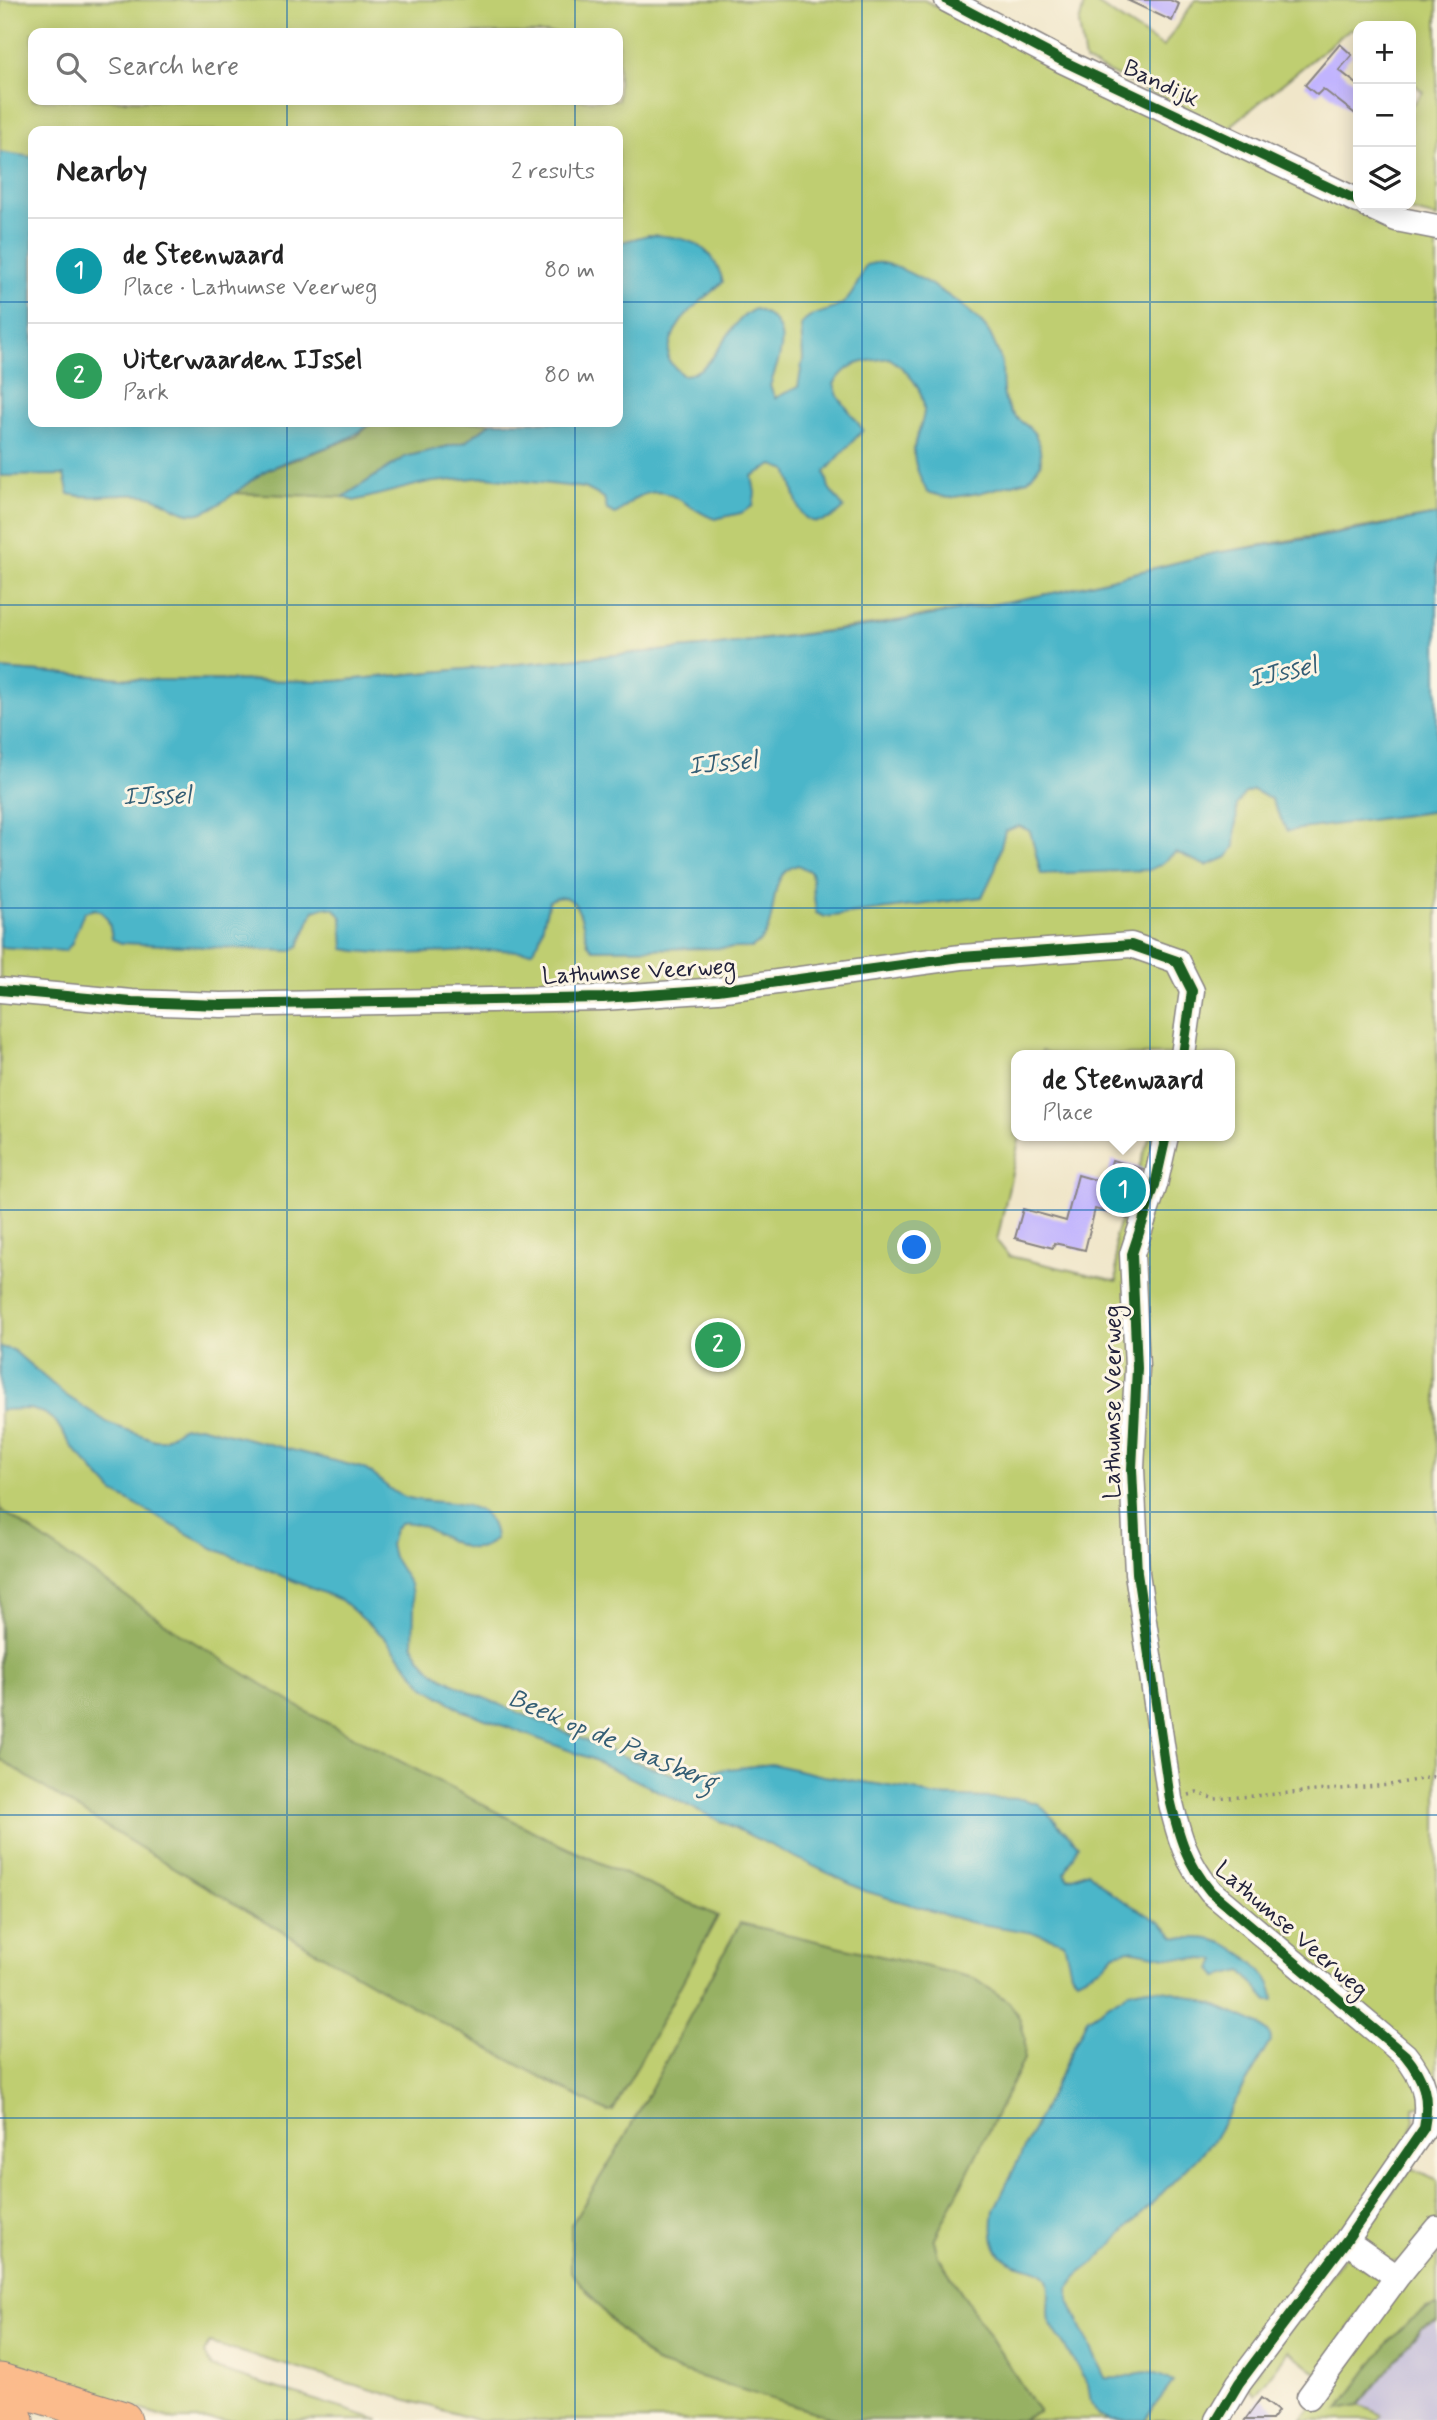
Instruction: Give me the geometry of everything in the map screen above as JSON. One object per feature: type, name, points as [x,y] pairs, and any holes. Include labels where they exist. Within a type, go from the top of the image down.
[{"type":"highway","points":[[0,2382],[123,2420]]},
{"type":"highway","points":[[0,2415],[15,2420]]},
{"type":"street","name":"Bandijk","points":[[947,0],[1063,61],[1353,199]]},
{"type":"street","points":[[1377,210],[1396,219],[1437,227]]},
{"type":"street","name":"Lathumse Veerweg","points":[[0,990],[132,1002],[221,1005],[603,998],[718,990],[961,957],[1131,945],[1177,961],[1192,991],[1184,1050]]},
{"type":"street","name":"Lathumse Veerweg","points":[[1165,1141],[1155,1185],[1132,1254],[1137,1368],[1132,1469],[1137,1573],[1170,1799],[1191,1868],[1211,1892],[1405,2055],[1419,2073],[1428,2107],[1424,2128],[1346,2241],[1239,2383],[1217,2420]]},
{"type":"street","points":[[1310,2397],[1397,2277],[1437,2228]]},
{"type":"street","points":[[1346,2241],[1397,2277]]},
{"type":"path","points":[[1170,1799],[1196,1793],[1215,1799],[1390,1785],[1437,1776]]},
{"type":"shaded area","points":[[1437,2262],[1437,2420],[1305,2420]]},
{"type":"green space","points":[[0,0],[924,0],[1020,49],[1353,198],[1353,210],[1381,210],[1437,235],[1437,515],[1215,553],[1058,592],[865,626],[711,646],[336,681],[149,680],[0,669]]},
{"type":"green space","points":[[1085,0],[1091,0],[1163,47],[1195,0],[1437,0],[1437,218],[1406,210],[1416,210],[1416,100],[1423,92],[1416,86],[1416,21],[1353,21],[1353,30],[1351,28],[1233,124],[1230,131],[1085,61],[1079,24]]},
{"type":"green space","points":[[367,427],[485,427],[465,442],[405,457],[343,497],[233,493],[267,470],[356,437]]},
{"type":"green space","points":[[1437,753],[1437,2112],[1428,2104],[1414,2107],[1409,2139],[1205,2420],[477,2420],[209,2343],[204,2354],[212,2368],[379,2420],[176,2420],[0,2367],[0,899]],"holes":[[[1011,1050],[1235,1050],[1235,1141],[1148,1141],[1115,1236],[1117,1281],[1009,1256],[997,1241],[1019,1141],[1011,1141]]]},
{"type":"green space","points":[[0,1509],[181,1634],[312,1715],[554,1842],[718,1916],[613,2111],[608,2112],[470,2039],[250,1913],[82,1812],[0,1759]]},
{"type":"green space","points":[[740,1923],[974,1978],[1009,2002],[1020,2019],[1025,2038],[1024,2059],[934,2240],[938,2256],[1039,2412],[1021,2420],[840,2420],[655,2363],[615,2325],[571,2272],[571,2225],[625,2137]]},
{"type":"green space","points":[[1411,2168],[1437,2180],[1437,2222],[1403,2262],[1348,2257],[1381,2280],[1319,2374],[1289,2351],[1255,2395],[1247,2385]]},
{"type":"green space","points":[[1437,2236],[1437,2306],[1425,2309],[1340,2408],[1359,2405],[1382,2415],[1378,2420],[1301,2420]]},
{"type":"green space","points":[[1437,2306],[1437,2322],[1421,2329],[1359,2405],[1339,2409],[1395,2335],[1423,2312]]},
{"type":"water","points":[[0,152],[28,156],[28,427],[366,427],[335,444],[267,470],[216,506],[192,514],[149,496],[89,497],[69,494],[64,475],[0,476]]},
{"type":"water","points":[[648,235],[686,240],[704,250],[718,269],[723,282],[694,307],[673,335],[668,360],[682,375],[694,373],[704,367],[735,325],[755,309],[768,315],[776,323],[782,342],[770,386],[775,398],[798,387],[803,359],[801,325],[810,317],[846,301],[866,265],[882,263],[894,266],[925,281],[973,315],[991,336],[1002,366],[1006,403],[1016,418],[1033,431],[1040,449],[1041,464],[1028,480],[979,493],[948,498],[927,492],[914,455],[924,411],[921,395],[908,374],[889,358],[857,363],[846,370],[834,384],[838,396],[863,430],[825,472],[829,488],[844,508],[822,521],[811,521],[805,517],[787,470],[773,465],[752,476],[755,493],[753,506],[741,513],[715,519],[660,492],[638,497],[615,514],[607,510],[604,498],[585,488],[486,477],[424,483],[354,501],[343,497],[405,457],[465,442],[485,427],[623,427],[623,242]]},
{"type":"water","name":"IJssel","points":[[1437,515],[1437,811],[1287,831],[1271,799],[1253,790],[1244,794],[1237,805],[1235,846],[1228,857],[1206,866],[1176,852],[1149,870],[1041,874],[1030,831],[1019,826],[1005,831],[995,870],[982,897],[825,917],[816,913],[811,872],[798,865],[787,870],[780,879],[768,929],[762,940],[751,948],[593,949],[588,944],[578,909],[567,898],[559,897],[549,901],[539,941],[532,951],[402,954],[344,949],[342,918],[335,909],[325,907],[314,910],[299,946],[290,951],[121,943],[112,939],[106,917],[95,909],[84,912],[71,945],[65,951],[0,947],[0,669],[148,680],[336,681],[711,646],[865,627],[989,605],[1058,592],[1215,553]]},
{"type":"water","points":[[0,1347],[13,1350],[64,1394],[110,1424],[155,1440],[163,1440],[183,1427],[199,1426],[362,1468],[398,1494],[471,1507],[483,1513],[491,1523],[495,1539],[483,1547],[460,1546],[412,1523],[400,1523],[394,1530],[390,1545],[393,1557],[410,1584],[414,1605],[413,1644],[419,1656],[433,1672],[470,1692],[639,1763],[675,1775],[772,1764],[824,1776],[915,1790],[930,1796],[1021,1799],[1039,1804],[1078,1845],[1065,1873],[1068,1879],[1088,1871],[1112,1894],[1160,1922],[1175,1937],[1209,1939],[1234,1948],[1261,1971],[1268,1981],[1274,2001],[1268,2001],[1242,1971],[1218,1977],[1212,1969],[1216,1960],[1166,1957],[1129,1950],[1115,1953],[1103,1966],[1077,1979],[1071,1973],[1064,1942],[1040,1934],[969,1922],[865,1891],[592,1759],[464,1711],[425,1687],[384,1637],[341,1600],[215,1549],[113,1492],[72,1447],[56,1422],[44,1413],[29,1409],[0,1410]]},
{"type":"water","points":[[1147,1988],[1177,1993],[1220,2007],[1262,2026],[1269,2033],[1271,2040],[1212,2142],[1097,2260],[1079,2274],[1068,2289],[1070,2303],[1105,2378],[1144,2372],[1173,2382],[1144,2420],[1111,2420],[1099,2415],[1091,2403],[1088,2384],[1049,2321],[1049,2289],[1046,2278],[1038,2270],[1004,2258],[995,2245],[992,2229],[994,2210],[1087,2019],[1128,1992]]},
{"type":"building","points":[[1127,0],[1170,0],[1179,4],[1172,21]]},
{"type":"building","points":[[1340,44],[1352,55],[1339,70],[1353,81],[1353,112],[1323,89],[1317,95],[1305,85]]},
{"type":"building","points":[[1112,1160],[1143,1169],[1128,1219],[1095,1209],[1085,1250],[1054,1243],[1053,1248],[1015,1238],[1023,1209],[1066,1221],[1078,1175],[1106,1183]]},
{"type":"building","points":[[1261,2398],[1278,2411],[1271,2420],[1245,2420]]},
{"type":"cycle path","points":[[947,0],[1063,61],[1353,199]]},
{"type":"cycle path","points":[[0,990],[132,1002],[221,1005],[603,998],[718,990],[961,957],[1131,945],[1177,961],[1192,991],[1184,1050]]},
{"type":"cycle path","points":[[1165,1141],[1155,1185],[1132,1254],[1137,1368],[1132,1469],[1137,1573],[1170,1799],[1177,1825],[1189,1859],[1211,1892],[1405,2055],[1421,2080],[1426,2098],[1424,2128],[1346,2241],[1239,2383],[1217,2420]]},
{"type":"place","name":"de Steenwaard","points":[[1123,1190]]},
{"type":"place","name":"Uiterwaarden IJssel","points":[[718,1345]]},
{"type":"water label","name":"Beek op de Paasberg","points":[[612,1741]]}]
